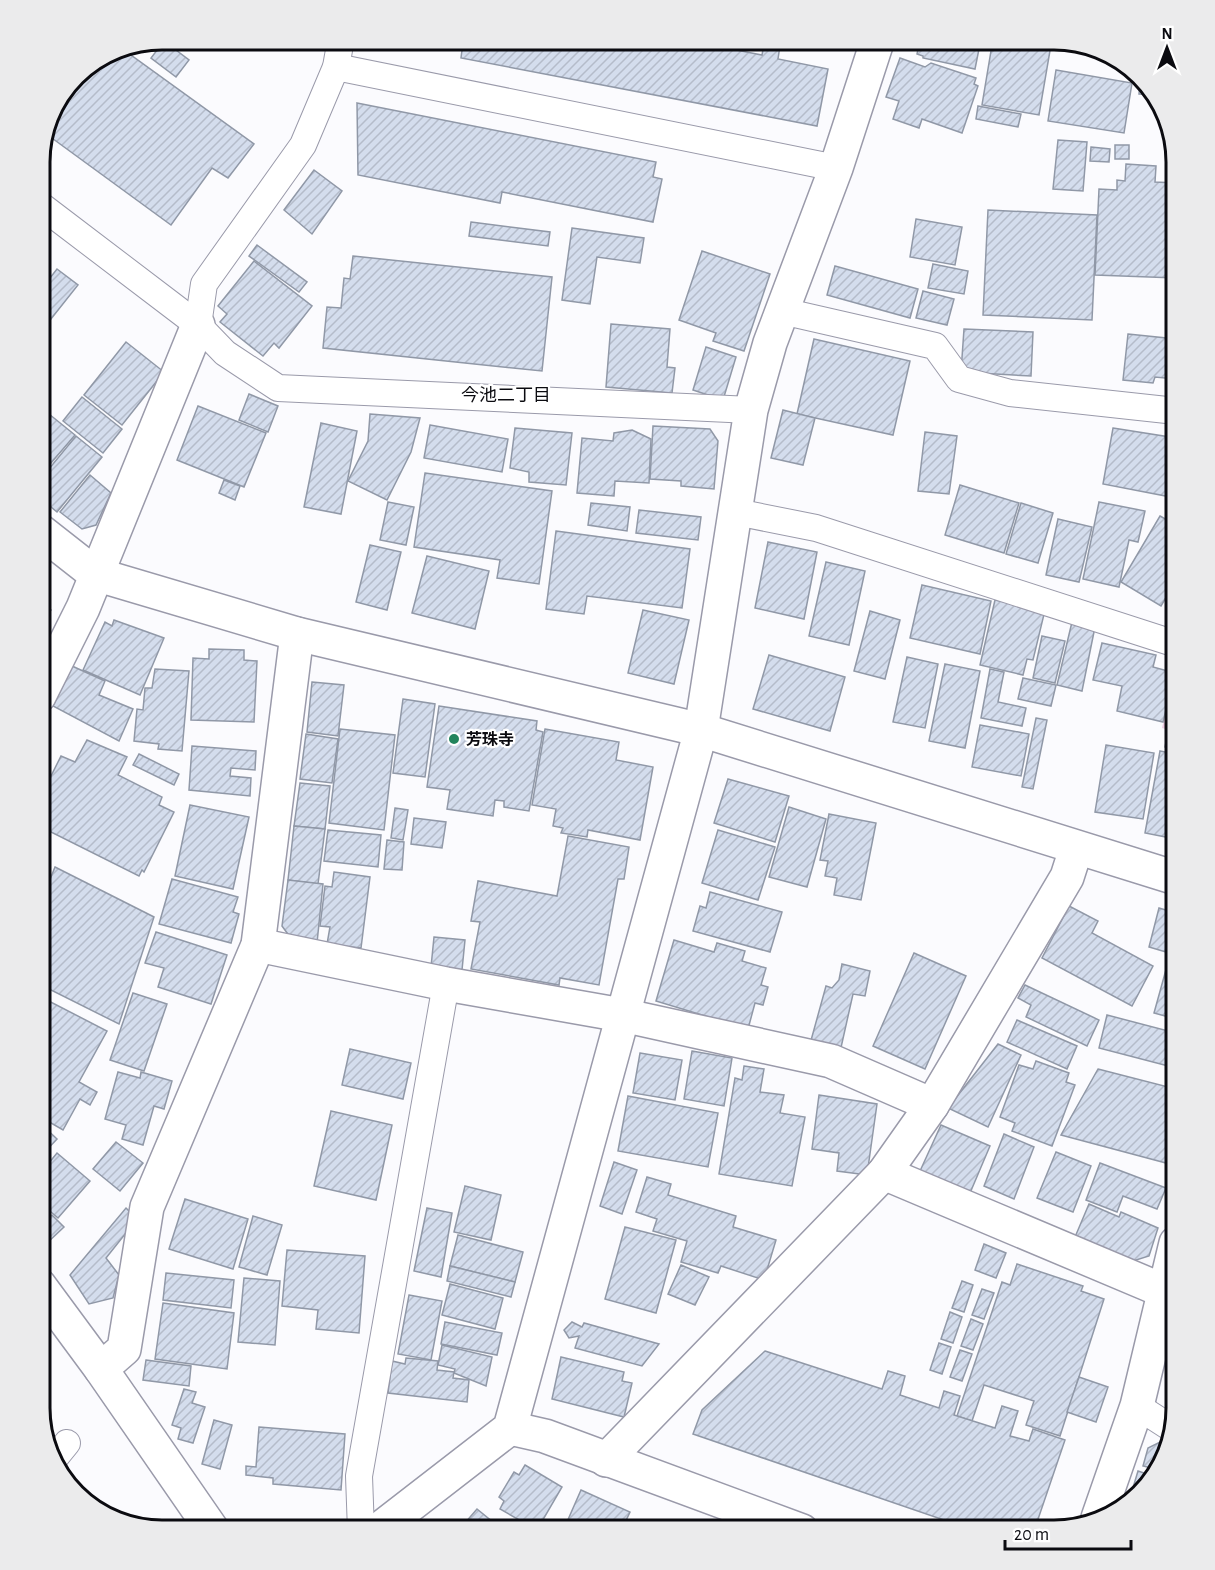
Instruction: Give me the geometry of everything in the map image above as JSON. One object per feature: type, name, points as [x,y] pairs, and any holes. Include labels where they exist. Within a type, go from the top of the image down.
[{"type":"street","points":[[391,1520],[510,1428],[701,730],[751,410],[782,310],[836,168],[874,50]]},
{"type":"street","points":[[50,674],[83,608],[198,325]]},
{"type":"street","points":[[50,539],[95,574],[297,634],[701,730],[1076,849],[1166,875]]},
{"type":"street","points":[[101,1368],[124,1349],[147,1207],[258,945],[297,634]]},
{"type":"street","points":[[606,1460],[884,1173],[932,1105],[1067,877],[1076,849]]},
{"type":"street","points":[[258,945],[446,984],[622,1015],[831,1061],[932,1105]]},
{"type":"street","points":[[884,1173],[1164,1291]]},
{"type":"street","points":[[1101,1510],[1137,1406],[1166,1283]]},
{"type":"street","points":[[50,1300],[101,1368],[205,1520]]},
{"type":"street","points":[[510,1428],[545,1436],[772,1520]]},
{"type":"lane","points":[[198,325],[204,284],[303,144],[336,68],[339,50]]},
{"type":"lane","points":[[336,68],[836,168]]},
{"type":"lane","points":[[50,212],[198,325],[225,353],[278,388],[751,410]]},
{"type":"lane","points":[[782,310],[935,346],[959,379],[1010,393],[1166,408]]},
{"type":"lane","points":[[736,512],[816,528],[1166,641]]},
{"type":"lane","points":[[361,1520],[359,1476],[446,984]]},
{"type":"lane","points":[[1137,1406],[1165,1424]]},
{"type":"shaded area","points":[[1166,711],[1166,729],[1162,728]]},
{"type":"building","points":[[157,50],[176,50],[189,60],[176,77],[151,58]]},
{"type":"building","points":[[462,50],[736,50],[762,55],[763,50],[779,50],[778,59],[828,69],[817,126],[461,58]]},
{"type":"building","points":[[918,50],[979,50],[975,69],[923,58],[917,54]]},
{"type":"building","points":[[991,50],[1050,50],[1039,115],[982,105]]},
{"type":"building","points":[[132,53],[131,55],[254,144],[228,178],[212,168],[171,225],[52,138],[64,105],[82,82],[105,64],[125,55]]},
{"type":"building","points":[[900,58],[925,67],[931,63],[976,78],[974,84],[978,86],[962,133],[922,119],[919,128],[893,119],[899,101],[886,97]]},
{"type":"building","points":[[1056,70],[1132,83],[1124,133],[1048,121]]},
{"type":"building","points":[[357,103],[656,162],[653,177],[662,179],[653,222],[502,192],[500,203],[358,175]]},
{"type":"building","points":[[978,106],[1021,114],[1018,127],[976,119]]},
{"type":"building","points":[[1058,140],[1087,142],[1083,191],[1053,189]]},
{"type":"building","points":[[1115,145],[1129,145],[1129,159],[1115,159]]},
{"type":"building","points":[[1091,147],[1110,149],[1109,162],[1090,161]]},
{"type":"building","points":[[1126,164],[1156,166],[1155,182],[1166,183],[1166,278],[1095,275],[1099,189],[1117,190],[1117,180],[1125,181]]},
{"type":"building","points":[[314,170],[342,191],[312,234],[284,210]]},
{"type":"building","points":[[988,210],[1097,215],[1092,320],[983,315]]},
{"type":"building","points":[[916,219],[962,227],[955,265],[910,257]]},
{"type":"building","points":[[471,222],[550,232],[548,246],[469,236]]},
{"type":"building","points":[[572,228],[644,238],[640,263],[597,257],[590,304],[562,300]]},
{"type":"building","points":[[257,245],[307,282],[299,292],[249,256]]},
{"type":"building","points":[[702,251],[770,274],[744,351],[713,341],[716,333],[679,320]]},
{"type":"building","points":[[353,256],[552,277],[542,371],[323,348],[327,307],[341,308],[344,278],[350,279]]},
{"type":"building","points":[[254,261],[312,306],[279,348],[274,343],[263,356],[220,322],[227,314],[218,306]]},
{"type":"building","points":[[933,264],[968,271],[964,294],[928,288]]},
{"type":"building","points":[[835,266],[918,289],[910,318],[827,295]]},
{"type":"building","points":[[57,269],[78,285],[50,320],[50,278]]},
{"type":"building","points":[[923,291],[954,299],[947,325],[916,318]]},
{"type":"building","points":[[611,324],[670,329],[667,367],[675,368],[672,393],[606,387]]},
{"type":"building","points":[[964,329],[1033,332],[1031,376],[961,372]]},
{"type":"building","points":[[1128,334],[1166,338],[1166,378],[1155,377],[1153,383],[1123,380]]},
{"type":"building","points":[[814,339],[910,361],[893,435],[797,414]]},
{"type":"building","points":[[126,342],[164,372],[122,425],[84,395]]},
{"type":"building","points":[[706,347],[736,357],[723,400],[693,390]]},
{"type":"building","points":[[249,394],[278,406],[268,432],[239,420]]},
{"type":"building","points":[[82,397],[122,429],[103,453],[63,421]]},
{"type":"building","points":[[198,406],[266,433],[244,487],[177,460]]},
{"type":"building","points":[[783,410],[815,418],[803,465],[771,458]]},
{"type":"building","points":[[370,414],[420,418],[411,452],[387,500],[348,481],[368,441]]},
{"type":"building","points":[[50,415],[75,435],[50,464]]},
{"type":"building","points":[[321,423],[357,431],[341,514],[304,507]]},
{"type":"building","points":[[430,425],[508,439],[502,472],[424,458]]},
{"type":"building","points":[[653,426],[710,429],[718,441],[714,489],[681,486],[681,481],[650,479]]},
{"type":"building","points":[[515,428],[572,433],[566,485],[529,482],[529,472],[510,468]]},
{"type":"building","points":[[1113,428],[1166,436],[1166,496],[1103,484]]},
{"type":"building","points":[[632,430],[651,439],[649,483],[615,481],[614,496],[577,493],[582,438],[613,441],[614,433]]},
{"type":"building","points":[[925,432],[957,436],[949,494],[918,491]]},
{"type":"building","points":[[76,436],[102,457],[57,512],[50,506],[50,468]]},
{"type":"building","points":[[425,473],[552,491],[539,584],[497,578],[500,560],[414,547]]},
{"type":"building","points":[[90,475],[111,493],[96,525],[82,529],[60,512]]},
{"type":"building","points":[[224,480],[240,486],[235,500],[219,493]]},
{"type":"building","points":[[960,485],[1019,503],[1004,553],[945,535]]},
{"type":"building","points":[[388,502],[414,507],[406,545],[380,540]]},
{"type":"building","points":[[1099,502],[1145,511],[1138,542],[1129,540],[1119,587],[1083,579]]},
{"type":"building","points":[[591,503],[630,507],[627,531],[588,525]]},
{"type":"building","points":[[1021,503],[1053,513],[1038,563],[1006,554]]},
{"type":"building","points":[[639,510],[701,517],[698,540],[636,533]]},
{"type":"building","points":[[1160,516],[1166,519],[1166,598],[1161,606],[1121,582]]},
{"type":"building","points":[[1058,519],[1092,527],[1079,582],[1046,575]]},
{"type":"building","points":[[556,531],[690,549],[682,608],[587,596],[584,614],[546,609]]},
{"type":"building","points":[[768,542],[817,552],[804,619],[755,608]]},
{"type":"building","points":[[370,545],[401,552],[387,610],[356,602]]},
{"type":"building","points":[[427,556],[489,571],[475,629],[412,613]]},
{"type":"building","points":[[826,562],[865,571],[849,645],[809,636]]},
{"type":"building","points":[[922,585],[991,601],[980,654],[910,638]]},
{"type":"building","points":[[995,600],[1033,608],[1046,606],[1033,660],[1027,659],[1023,675],[980,665]]},
{"type":"building","points":[[643,610],[689,620],[674,684],[628,673]]},
{"type":"building","points":[[870,611],[900,620],[885,679],[854,671]]},
{"type":"building","points":[[114,620],[164,638],[140,695],[83,670],[105,622],[112,626]]},
{"type":"building","points":[[1072,622],[1095,627],[1082,691],[1057,685]]},
{"type":"building","points":[[1042,636],[1065,641],[1055,683],[1033,678]]},
{"type":"building","points":[[1102,643],[1156,655],[1153,667],[1166,671],[1166,710],[1163,722],[1117,711],[1122,686],[1093,680]]},
{"type":"building","points":[[209,649],[244,650],[244,660],[257,661],[254,722],[191,720],[193,658],[209,659]]},
{"type":"building","points":[[769,655],[845,677],[830,731],[753,709]]},
{"type":"building","points":[[907,657],[938,664],[925,728],[893,722]]},
{"type":"building","points":[[945,664],[980,671],[965,748],[929,741]]},
{"type":"building","points":[[72,666],[105,681],[99,695],[133,709],[119,741],[53,706]]},
{"type":"building","points":[[155,669],[189,671],[182,751],[158,749],[159,744],[134,741],[137,709],[143,710],[145,688],[152,688]]},
{"type":"building","points":[[990,669],[1004,672],[998,702],[1026,708],[1022,726],[981,718]]},
{"type":"building","points":[[1023,678],[1056,685],[1051,706],[1018,699]]},
{"type":"building","points":[[312,682],[344,685],[338,736],[307,732]]},
{"type":"building","points":[[403,699],[435,704],[425,777],[393,773]]},
{"type":"building","points":[[439,706],[537,721],[536,730],[543,732],[529,811],[504,807],[504,801],[495,800],[493,816],[447,809],[450,790],[427,787]]},
{"type":"building","points":[[1036,718],[1047,720],[1033,789],[1022,787]]},
{"type":"building","points":[[980,725],[1029,734],[1021,776],[972,767]]},
{"type":"building","points":[[340,729],[395,735],[384,830],[329,823]]},
{"type":"building","points":[[545,729],[619,742],[616,760],[653,767],[640,840],[588,830],[587,837],[561,833],[563,828],[553,826],[556,809],[532,805]]},
{"type":"building","points":[[306,734],[338,739],[332,783],[300,779]]},
{"type":"building","points":[[87,740],[127,757],[118,775],[162,797],[159,805],[174,812],[144,872],[142,870],[139,876],[50,832],[50,778],[61,756],[75,762]]},
{"type":"building","points":[[1106,745],[1154,753],[1143,819],[1095,812]]},
{"type":"building","points":[[192,746],[256,751],[255,770],[231,768],[230,776],[251,778],[250,796],[189,790]]},
{"type":"building","points":[[1160,751],[1166,752],[1166,837],[1145,833]]},
{"type":"building","points":[[139,754],[179,774],[174,785],[133,765]]},
{"type":"building","points":[[728,779],[789,796],[775,842],[714,823]]},
{"type":"building","points":[[300,783],[330,786],[325,829],[294,826]]},
{"type":"building","points":[[190,805],[249,817],[233,889],[175,876]]},
{"type":"building","points":[[789,807],[826,819],[807,887],[769,877]]},
{"type":"building","points":[[395,808],[408,810],[403,840],[391,838]]},
{"type":"building","points":[[829,814],[876,823],[861,900],[834,895],[837,878],[825,876],[828,861],[820,860]]},
{"type":"building","points":[[414,818],[446,822],[442,848],[411,844]]},
{"type":"building","points":[[294,826],[325,829],[318,884],[288,880]]},
{"type":"building","points":[[328,830],[381,835],[378,867],[324,861]]},
{"type":"building","points":[[718,830],[775,847],[758,900],[702,883]]},
{"type":"building","points":[[568,836],[629,847],[624,879],[618,879],[599,985],[560,978],[559,985],[471,969],[480,922],[471,921],[478,881],[557,896]]},
{"type":"building","points":[[387,840],[404,842],[402,870],[384,869]]},
{"type":"building","points":[[55,867],[154,917],[119,1024],[50,990],[50,880]]},
{"type":"building","points":[[334,872],[370,877],[361,948],[327,944],[330,927],[320,926],[325,886],[332,887]]},
{"type":"building","points":[[172,879],[238,897],[233,912],[239,914],[231,943],[159,924]]},
{"type":"building","points":[[288,880],[323,884],[317,943],[293,941],[282,926]]},
{"type":"building","points":[[710,892],[782,912],[770,952],[693,931],[700,906],[706,908]]},
{"type":"building","points":[[1069,906],[1098,921],[1092,933],[1153,966],[1132,1006],[1042,958]]},
{"type":"building","points":[[1159,908],[1166,910],[1166,952],[1149,947]]},
{"type":"building","points":[[156,932],[227,955],[211,1004],[158,987],[164,968],[145,963]]},
{"type":"building","points":[[434,937],[465,940],[462,970],[431,967]]},
{"type":"building","points":[[674,940],[714,952],[717,943],[745,951],[742,961],[766,968],[761,985],[768,987],[763,1005],[755,1003],[748,1029],[656,1001]]},
{"type":"building","points":[[914,953],[966,976],[925,1069],[873,1046]]},
{"type":"building","points":[[842,964],[870,971],[865,996],[853,994],[840,1052],[810,1044],[826,986],[832,988],[839,980]]},
{"type":"building","points":[[1166,970],[1166,1016],[1154,1013]]},
{"type":"building","points":[[1025,985],[1099,1020],[1087,1046],[1026,1017],[1031,1005],[1018,998]]},
{"type":"building","points":[[133,993],[167,1004],[144,1071],[110,1060]]},
{"type":"building","points":[[50,1002],[107,1031],[79,1082],[97,1092],[90,1105],[80,1099],[63,1130],[50,1122]]},
{"type":"building","points":[[1107,1015],[1166,1030],[1166,1065],[1099,1048]]},
{"type":"building","points":[[1017,1020],[1077,1046],[1067,1069],[1007,1042]]},
{"type":"building","points":[[998,1044],[1021,1055],[988,1127],[948,1108]]},
{"type":"building","points":[[350,1049],[411,1063],[403,1099],[342,1085]]},
{"type":"building","points":[[692,1051],[732,1058],[724,1106],[684,1099]]},
{"type":"building","points":[[640,1053],[682,1060],[675,1100],[633,1093]]},
{"type":"building","points":[[1036,1061],[1069,1073],[1066,1082],[1075,1085],[1052,1146],[1012,1131],[1015,1123],[1000,1117],[1019,1065],[1033,1069]]},
{"type":"building","points":[[744,1066],[764,1069],[760,1092],[784,1095],[780,1113],[805,1117],[792,1186],[719,1174],[735,1078],[742,1080]]},
{"type":"building","points":[[1098,1069],[1166,1086],[1166,1163],[1061,1135]]},
{"type":"building","points":[[118,1072],[140,1078],[141,1072],[172,1081],[164,1109],[154,1106],[143,1145],[122,1139],[126,1125],[105,1119]]},
{"type":"building","points":[[819,1095],[877,1104],[867,1175],[837,1171],[839,1153],[812,1149]]},
{"type":"building","points":[[628,1096],[718,1113],[708,1167],[618,1151]]},
{"type":"building","points":[[331,1111],[392,1125],[376,1200],[314,1186]]},
{"type":"building","points":[[941,1125],[990,1146],[970,1193],[920,1171]]},
{"type":"building","points":[[50,1132],[57,1139],[50,1146]]},
{"type":"building","points":[[1004,1134],[1034,1147],[1014,1199],[984,1186]]},
{"type":"building","points":[[116,1142],[143,1163],[120,1191],[93,1169]]},
{"type":"building","points":[[1056,1152],[1091,1166],[1073,1212],[1037,1198]]},
{"type":"building","points":[[57,1153],[90,1181],[58,1218],[50,1213],[50,1162]]},
{"type":"building","points":[[614,1162],[637,1170],[622,1214],[600,1206]]},
{"type":"building","points":[[1100,1163],[1166,1188],[1157,1209],[1123,1196],[1117,1212],[1086,1200]]},
{"type":"building","points":[[647,1177],[671,1184],[668,1195],[736,1216],[733,1227],[776,1240],[764,1280],[721,1266],[718,1273],[681,1262],[687,1241],[653,1231],[657,1219],[636,1212]]},
{"type":"building","points":[[465,1186],[501,1195],[491,1240],[454,1232]]},
{"type":"building","points":[[185,1199],[248,1219],[233,1269],[169,1249]]},
{"type":"building","points":[[1089,1204],[1119,1217],[1121,1212],[1158,1228],[1149,1256],[1133,1261],[1075,1237]]},
{"type":"building","points":[[126,1208],[131,1213],[126,1233],[106,1258],[119,1275],[113,1298],[89,1304],[70,1275]]},
{"type":"building","points":[[427,1208],[452,1213],[441,1277],[414,1271]]},
{"type":"building","points":[[52,1215],[64,1227],[50,1240],[50,1217]]},
{"type":"building","points":[[253,1216],[282,1225],[267,1275],[239,1267]]},
{"type":"building","points":[[625,1227],[676,1240],[656,1313],[605,1299]]},
{"type":"building","points":[[458,1235],[523,1252],[515,1282],[450,1266]]},
{"type":"building","points":[[984,1244],[1006,1253],[996,1278],[975,1270]]},
{"type":"building","points":[[287,1250],[365,1256],[359,1333],[316,1329],[318,1310],[282,1306]]},
{"type":"building","points":[[1017,1264],[1083,1286],[1081,1291],[1104,1299],[1060,1436],[1026,1425],[1034,1401],[984,1385],[972,1421],[957,1416],[1002,1282],[1010,1285]]},
{"type":"building","points":[[681,1265],[709,1277],[695,1305],[668,1294]]},
{"type":"building","points":[[450,1266],[515,1282],[511,1297],[447,1281]]},
{"type":"building","points":[[166,1273],[234,1280],[231,1308],[163,1300]]},
{"type":"building","points":[[244,1278],[280,1281],[275,1345],[238,1342]]},
{"type":"building","points":[[962,1281],[973,1285],[964,1312],[952,1308]]},
{"type":"building","points":[[450,1284],[503,1298],[495,1329],[442,1315]]},
{"type":"building","points":[[982,1289],[994,1293],[984,1319],[972,1315]]},
{"type":"building","points":[[409,1295],[442,1301],[431,1360],[398,1354]]},
{"type":"building","points":[[163,1303],[234,1313],[227,1369],[155,1359]]},
{"type":"building","points":[[950,1312],[962,1317],[953,1343],[941,1339]]},
{"type":"building","points":[[971,1319],[983,1324],[973,1350],[961,1346]]},
{"type":"building","points":[[445,1322],[502,1333],[497,1355],[441,1344]]},
{"type":"building","points":[[572,1322],[582,1327],[584,1323],[659,1344],[642,1366],[575,1348],[579,1336],[569,1338],[564,1330]]},
{"type":"building","points":[[939,1343],[951,1347],[942,1374],[930,1370]]},
{"type":"building","points":[[442,1345],[492,1357],[486,1386],[454,1373],[455,1369],[438,1365]]},
{"type":"building","points":[[960,1350],[972,1354],[962,1381],[950,1377]]},
{"type":"building","points":[[765,1351],[882,1389],[888,1371],[905,1376],[900,1395],[939,1408],[944,1391],[960,1396],[954,1415],[995,1428],[1002,1406],[1018,1411],[1010,1436],[1029,1441],[1033,1429],[1065,1440],[1038,1520],[944,1520],[693,1434],[702,1410]]},
{"type":"building","points":[[561,1357],[624,1372],[622,1381],[632,1383],[624,1417],[552,1399]]},
{"type":"building","points":[[406,1358],[438,1361],[437,1370],[454,1372],[453,1378],[469,1380],[467,1402],[388,1393],[392,1361],[405,1364]]},
{"type":"building","points":[[146,1360],[191,1366],[189,1386],[143,1380]]},
{"type":"building","points":[[1079,1377],[1108,1387],[1096,1422],[1067,1412]]},
{"type":"building","points":[[184,1389],[196,1392],[192,1403],[205,1407],[193,1443],[178,1439],[181,1428],[172,1425]]},
{"type":"building","points":[[214,1420],[232,1425],[220,1469],[202,1464]]},
{"type":"building","points":[[259,1427],[345,1434],[341,1490],[273,1484],[273,1478],[246,1475],[246,1466],[256,1467]]},
{"type":"building","points":[[1160,1442],[1149,1467],[1143,1466],[1148,1448]]},
{"type":"building","points":[[525,1465],[562,1487],[543,1520],[519,1520],[500,1509],[504,1501],[499,1497],[514,1472],[519,1475]]},
{"type":"building","points":[[1138,1471],[1145,1473],[1142,1477],[1133,1488]]},
{"type":"building","points":[[581,1490],[630,1512],[626,1520],[568,1520]]},
{"type":"building","points":[[477,1509],[490,1520],[468,1520]]},
{"type":"place","name":"芳珠寺","points":[[454,739]]},
{"type":"district","name":"今池二丁目","points":[[506,395]]}]
